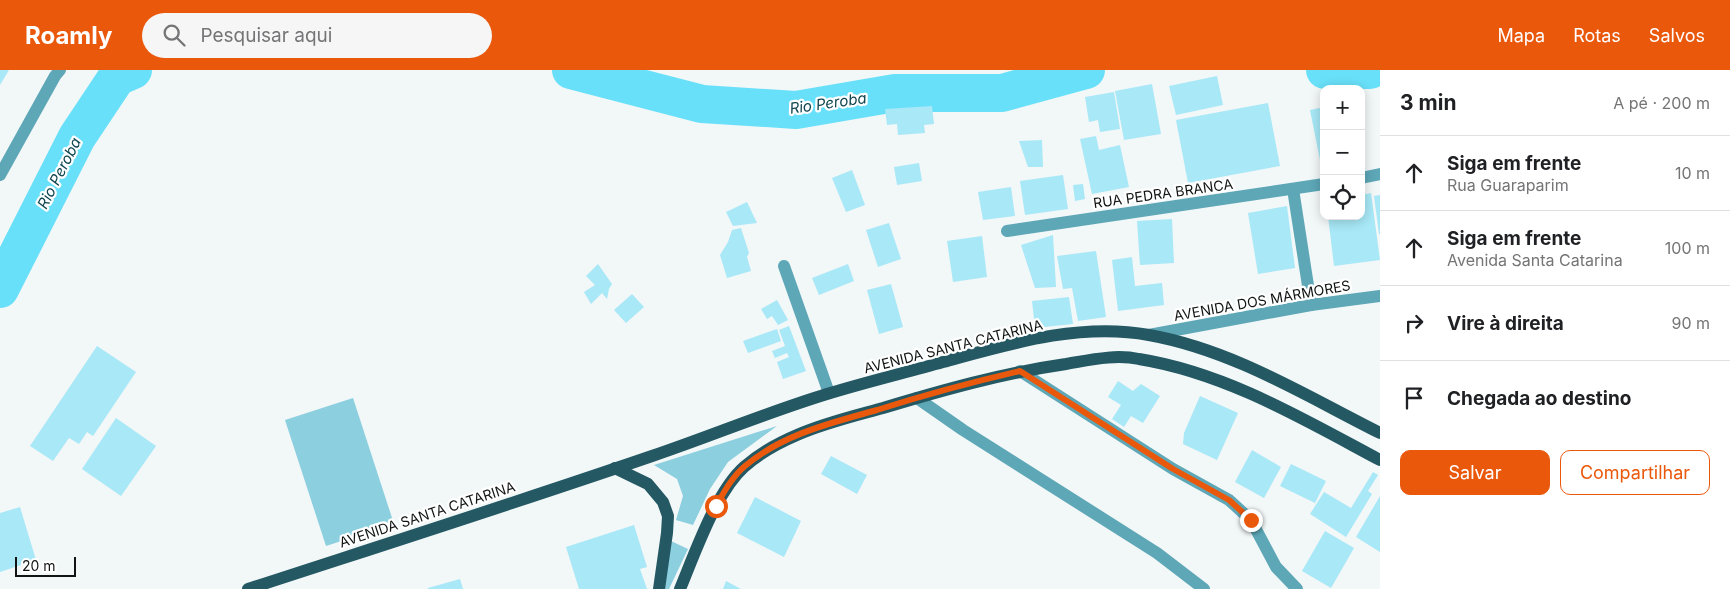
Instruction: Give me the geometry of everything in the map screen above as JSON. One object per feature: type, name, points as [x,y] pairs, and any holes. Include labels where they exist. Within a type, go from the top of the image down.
[{"type":"main road","name":"AVENIDA SANTA CATARINA","points":[[248,589],[615,468],[829,394],[1029,340],[1066,334],[1111,332],[1149,335],[1195,347],[1229,358],[1289,385],[1377,430]]},
{"type":"main road","points":[[680,589],[716,506],[729,484],[744,467],[764,452],[797,435],[917,398],[1020,371],[1108,358],[1137,358],[1178,367],[1219,380],[1278,406],[1380,460]]},
{"type":"main road","points":[[615,468],[648,484],[662,502],[668,516],[659,589]]},
{"type":"street","points":[[0,175],[60,70]]},
{"type":"street","points":[[1365,177],[1380,174]]},
{"type":"street","name":"RUA PEDRA BRANCA","points":[[1007,231],[1320,185]]},
{"type":"street","points":[[1293,189],[1311,305]]},
{"type":"street","points":[[784,266],[829,394]]},
{"type":"street","name":"AVENIDA DOS MÁRMORES","points":[[1149,335],[1311,305],[1380,296]]},
{"type":"street","points":[[1020,371],[1173,469],[1229,500],[1251,520],[1276,567],[1297,589]]},
{"type":"street","points":[[917,398],[963,430],[1157,553],[1204,589]]},
{"type":"shaded area","points":[[353,398],[394,524],[326,546],[285,420]]},
{"type":"shaded area","points":[[777,426],[728,462],[710,489],[693,525],[676,520],[683,496],[677,479],[654,465]]},
{"type":"shaded area","points":[[671,541],[688,549],[669,589],[663,589]]},
{"type":"building","points":[[0,70],[9,70],[0,85]]},
{"type":"building","points":[[1217,76],[1223,105],[1176,115],[1169,86]]},
{"type":"building","points":[[1152,84],[1161,134],[1124,140],[1115,91]]},
{"type":"building","points":[[1114,92],[1120,129],[1100,132],[1098,120],[1089,122],[1085,97]]},
{"type":"building","points":[[1268,103],[1280,166],[1188,183],[1176,120]]},
{"type":"building","points":[[932,106],[934,124],[924,125],[925,133],[898,135],[897,124],[887,125],[885,109]]},
{"type":"building","points":[[1320,108],[1320,160],[1310,110]]},
{"type":"building","points":[[1096,136],[1099,150],[1120,145],[1129,187],[1092,194],[1080,139]]},
{"type":"building","points":[[1042,140],[1043,167],[1028,167],[1019,141]]},
{"type":"building","points":[[919,163],[922,181],[897,185],[894,167]]},
{"type":"building","points":[[852,170],[865,205],[846,212],[832,178]]},
{"type":"building","points":[[1063,175],[1068,209],[1025,215],[1020,181]]},
{"type":"building","points":[[1083,184],[1085,199],[1075,201],[1073,185]]},
{"type":"building","points":[[1011,187],[1015,216],[983,220],[978,192]]},
{"type":"building","points":[[1371,193],[1380,260],[1334,266],[1328,220],[1365,220],[1365,194]]},
{"type":"building","points":[[1380,195],[1380,234],[1379,234],[1374,196]]},
{"type":"building","points":[[747,202],[757,223],[733,226],[726,212]]},
{"type":"building","points":[[1287,206],[1295,268],[1258,274],[1248,213]]},
{"type":"building","points":[[1172,219],[1174,263],[1140,265],[1137,221]]},
{"type":"building","points":[[889,223],[901,259],[878,267],[866,230]]},
{"type":"building","points":[[741,228],[749,253],[747,257],[751,271],[727,278],[720,255],[728,242],[732,230]]},
{"type":"building","points":[[1053,235],[1056,287],[1035,288],[1021,245]]},
{"type":"building","points":[[982,236],[987,277],[953,282],[947,241]]},
{"type":"building","points":[[1096,251],[1106,317],[1078,321],[1072,288],[1063,289],[1057,256]]},
{"type":"building","points":[[1132,257],[1135,286],[1162,283],[1164,305],[1118,311],[1112,260]]},
{"type":"building","points":[[598,264],[612,284],[607,299],[602,293],[591,304],[584,292],[595,285],[586,276]]},
{"type":"building","points":[[848,264],[854,281],[819,295],[812,278]]},
{"type":"building","points":[[891,284],[903,327],[879,334],[867,290]]},
{"type":"building","points":[[632,294],[644,307],[626,323],[614,310]]},
{"type":"building","points":[[1069,297],[1073,324],[1035,328],[1032,301]]},
{"type":"building","points":[[777,300],[788,320],[778,325],[772,316],[767,319],[761,309]]},
{"type":"building","points":[[789,326],[806,371],[783,379],[777,362],[789,357],[787,353],[775,358],[772,351],[785,346],[779,330]]},
{"type":"building","points":[[777,329],[781,341],[748,353],[743,341]]},
{"type":"building","points":[[97,346],[136,372],[93,436],[87,432],[79,444],[69,438],[53,461],[30,446]]},
{"type":"building","points":[[1118,381],[1133,391],[1141,384],[1160,396],[1143,423],[1131,416],[1124,427],[1112,419],[1121,405],[1108,397]]},
{"type":"building","points":[[1200,396],[1238,413],[1217,460],[1183,444],[1184,433]]},
{"type":"building","points":[[116,418],[156,446],[121,496],[82,469]]},
{"type":"building","points":[[1252,450],[1281,467],[1264,498],[1235,482]]},
{"type":"building","points":[[831,456],[867,475],[857,494],[821,474]]},
{"type":"building","points":[[1291,464],[1326,481],[1315,503],[1280,486]]},
{"type":"building","points":[[1373,472],[1378,475],[1368,491],[1372,494],[1346,537],[1310,514],[1324,492],[1351,508]]},
{"type":"building","points":[[1380,496],[1380,552],[1356,537]]},
{"type":"building","points":[[755,497],[801,521],[784,557],[737,533]]},
{"type":"building","points":[[20,507],[36,560],[0,572],[0,513]]},
{"type":"building","points":[[634,525],[647,567],[640,569],[647,589],[579,589],[566,547]]},
{"type":"building","points":[[1325,531],[1354,548],[1331,588],[1302,571]]},
{"type":"building","points":[[460,579],[463,589],[428,589],[428,588]]},
{"type":"building","points":[[726,581],[741,589],[723,589]]},
{"type":"waterway","name":"Rio Peroba","points":[[0,289],[77,137],[117,77],[133,70]]},
{"type":"waterway","name":"Rio Peroba","points":[[571,70],[702,104],[796,110],[895,93],[1002,93],[1086,70]]},
{"type":"waterway","name":"Rio Peroba","points":[[1325,70],[1370,70]]},
{"type":"route","points":[[716,506],[729,484],[744,467],[764,452],[797,435],[917,398],[1020,371],[1173,469],[1229,500],[1251,520]]}]
